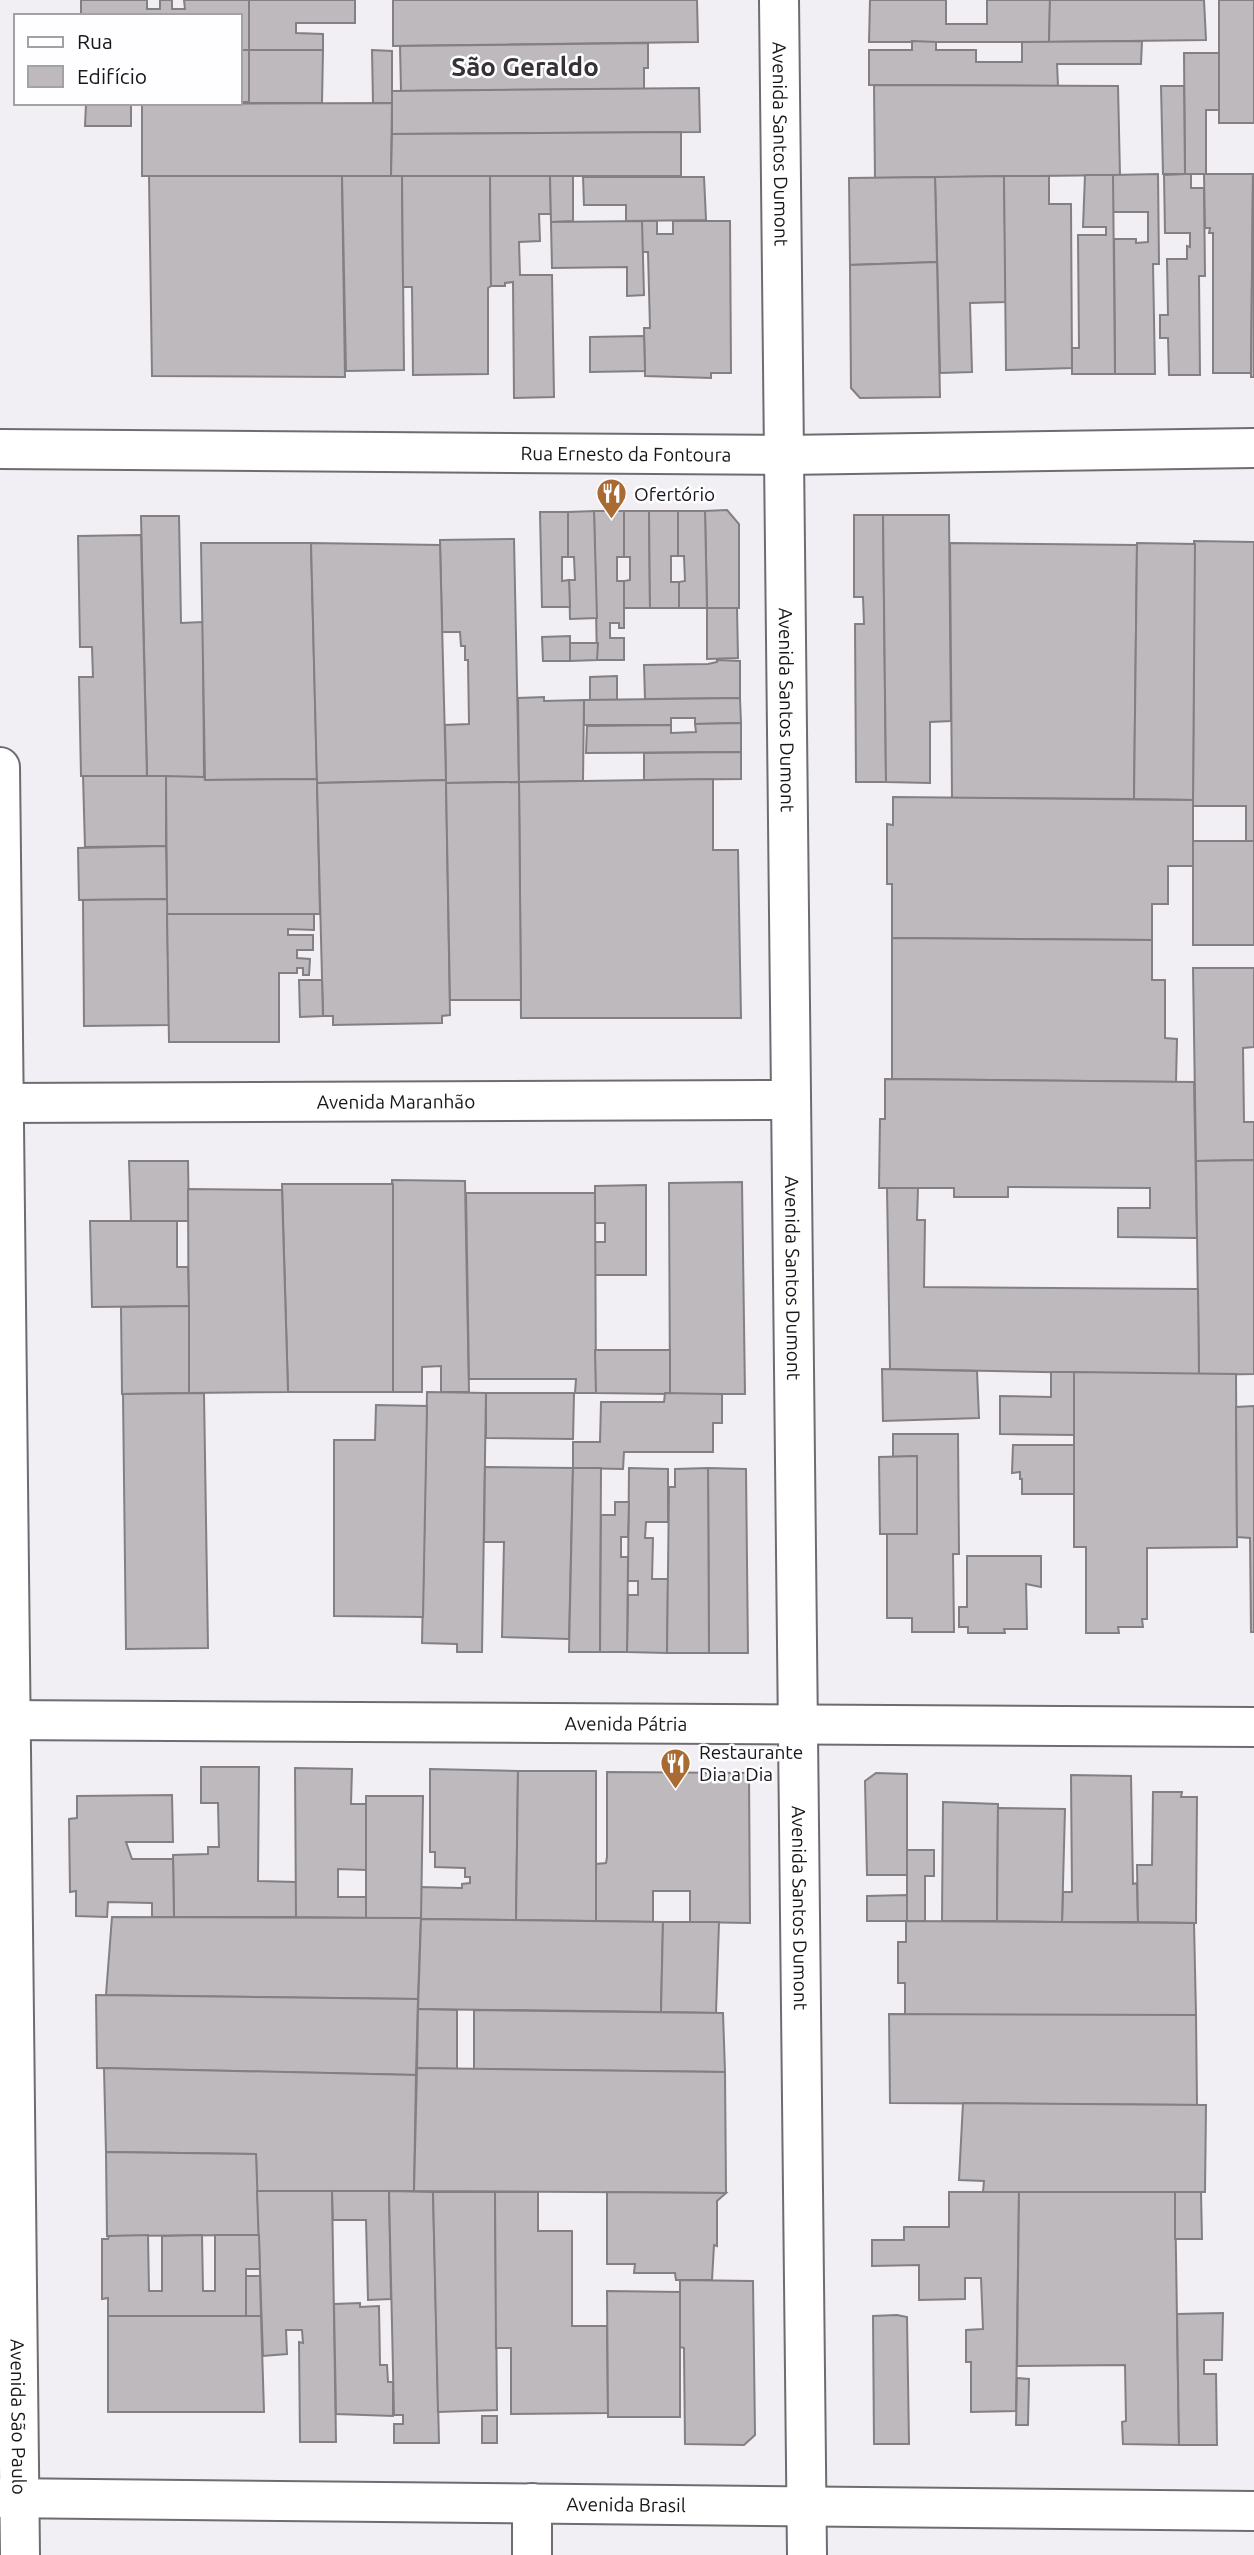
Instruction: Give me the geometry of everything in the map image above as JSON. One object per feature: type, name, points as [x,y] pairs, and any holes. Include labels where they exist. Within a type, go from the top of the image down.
[{"type":"street","name":"Avenida Santos Dumont","points":[[779,0],[807,2555]]},
{"type":"street","name":"Rua Ernesto da Fontoura","points":[[0,449],[784,454],[1254,449]]},
{"type":"street","name":"Avenida São Paulo","points":[[0,767],[10,2498],[20,2555]]},
{"type":"street","name":"Avenida Maranhão","points":[[2,1103],[791,1100]]},
{"type":"street","name":"Avenida Pátria","points":[[5,1720],[1254,1727]]},
{"type":"street","name":"Avenida Brasil","points":[[10,2498],[1254,2511]]},
{"type":"street","points":[[532,2503],[532,2555]]},
{"type":"building","points":[[81,0],[147,0],[147,9],[160,9],[160,0],[172,0],[172,9],[185,9],[184,0],[249,0],[249,50],[242,50],[242,14],[81,14]]},
{"type":"building","points":[[249,0],[355,0],[355,23],[296,23],[296,33],[323,34],[323,50],[249,50]]},
{"type":"building","points":[[393,0],[697,0],[698,42],[393,46]]},
{"type":"building","points":[[870,0],[946,0],[946,24],[987,24],[987,0],[1050,0],[1049,42],[869,42]]},
{"type":"building","points":[[1050,0],[1204,0],[1206,40],[1049,42]]},
{"type":"building","points":[[1219,0],[1254,0],[1254,123],[1219,123]]},
{"type":"building","points":[[912,41],[936,42],[936,50],[976,50],[976,62],[1022,62],[1022,42],[1142,41],[1141,64],[1057,64],[1058,86],[869,85],[869,50],[912,50]]},
{"type":"building","points":[[648,43],[648,68],[644,68],[644,89],[401,91],[400,46]]},
{"type":"building","points":[[242,50],[249,50],[249,102],[242,102]]},
{"type":"building","points":[[249,50],[323,50],[322,103],[249,103]]},
{"type":"building","points":[[372,50],[392,51],[392,103],[373,103]]},
{"type":"building","points":[[1184,53],[1219,53],[1219,110],[1206,110],[1206,174],[1185,174]]},
{"type":"building","points":[[874,85],[1118,86],[1120,175],[875,178]]},
{"type":"building","points":[[1161,86],[1184,86],[1185,174],[1163,174]]},
{"type":"building","points":[[699,88],[700,132],[392,134],[392,91]]},
{"type":"building","points":[[392,103],[391,176],[142,176],[142,105]]},
{"type":"building","points":[[86,105],[131,105],[131,126],[85,126]]},
{"type":"building","points":[[681,132],[681,176],[391,176],[392,134]]},
{"type":"building","points":[[1158,174],[1159,264],[1153,264],[1155,374],[1115,374],[1114,239],[1148,242],[1148,212],[1113,212],[1113,175]]},
{"type":"building","points":[[1191,174],[1191,188],[1204,188],[1205,276],[1199,276],[1200,375],[1169,375],[1168,338],[1160,338],[1160,315],[1168,315],[1167,259],[1187,259],[1190,233],[1165,233],[1164,175]]},
{"type":"building","points":[[1204,174],[1253,174],[1251,373],[1213,373],[1213,233],[1209,233],[1210,228],[1205,228]]},
{"type":"building","points":[[1253,174],[1254,377],[1251,377]]},
{"type":"building","points":[[1085,175],[1113,175],[1115,374],[1072,374],[1072,348],[1079,348],[1078,235],[1106,235],[1106,227],[1083,227]]},
{"type":"building","points":[[149,176],[342,176],[345,377],[152,376]]},
{"type":"building","points":[[342,176],[402,176],[404,370],[346,371]]},
{"type":"building","points":[[402,176],[490,176],[491,286],[488,288],[488,374],[413,375],[412,287],[403,287]]},
{"type":"building","points":[[490,176],[550,176],[551,214],[539,214],[540,241],[519,242],[520,275],[552,275],[554,397],[514,398],[513,282],[505,283],[505,286],[491,286]]},
{"type":"building","points":[[550,176],[573,176],[573,221],[551,222]]},
{"type":"building","points":[[1004,176],[1006,302],[970,303],[972,372],[940,373],[935,177]]},
{"type":"building","points":[[1004,176],[1049,176],[1049,204],[1071,204],[1072,368],[1006,370]]},
{"type":"building","points":[[583,177],[704,177],[706,220],[626,221],[626,205],[584,205]]},
{"type":"building","points":[[935,177],[937,262],[850,265],[849,178]]},
{"type":"building","points":[[642,221],[657,221],[657,234],[673,234],[673,221],[730,221],[731,373],[711,373],[711,378],[645,376],[644,328],[650,328],[648,252],[642,252]]},
{"type":"building","points":[[642,221],[644,295],[627,296],[627,267],[552,268],[551,222]]},
{"type":"building","points":[[937,262],[940,397],[860,398],[851,388],[850,265]]},
{"type":"building","points":[[644,336],[645,371],[590,372],[590,337]]},
{"type":"building","points":[[727,510],[739,524],[739,608],[707,608],[705,511]]},
{"type":"building","points":[[594,511],[624,511],[624,557],[617,557],[617,581],[624,581],[624,628],[619,628],[619,623],[610,623],[610,638],[624,638],[624,660],[597,660]]},
{"type":"building","points":[[594,511],[597,618],[570,619],[569,580],[575,580],[574,557],[568,557],[568,512]]},
{"type":"building","points":[[624,511],[649,511],[650,608],[624,608],[624,581],[630,580],[630,557],[624,557]]},
{"type":"building","points":[[649,511],[678,511],[678,556],[671,556],[671,582],[679,582],[679,608],[650,608]]},
{"type":"building","points":[[678,511],[705,511],[707,608],[679,608],[679,582],[685,581],[684,556],[678,556]]},
{"type":"building","points":[[540,512],[568,512],[568,557],[562,557],[562,581],[569,580],[570,607],[542,607]]},
{"type":"building","points":[[854,515],[883,515],[886,782],[856,782],[855,624],[864,624],[863,597],[854,597]]},
{"type":"building","points":[[883,515],[949,515],[951,721],[930,722],[930,783],[886,782]]},
{"type":"building","points":[[141,516],[179,516],[181,623],[203,622],[204,777],[147,777]]},
{"type":"building","points":[[141,535],[147,777],[81,776],[79,677],[93,677],[92,647],[80,647],[78,536]]},
{"type":"building","points":[[514,539],[519,782],[446,783],[445,725],[469,724],[468,660],[465,660],[465,646],[461,646],[460,632],[442,632],[440,540]]},
{"type":"building","points":[[1194,541],[1254,542],[1254,841],[1246,841],[1246,806],[1193,806]]},
{"type":"building","points":[[201,543],[311,543],[317,779],[205,780]]},
{"type":"building","points":[[311,543],[440,545],[446,780],[317,783]]},
{"type":"building","points":[[950,543],[1137,545],[1134,799],[952,798]]},
{"type":"building","points":[[1137,543],[1195,544],[1193,800],[1134,799]]},
{"type":"building","points":[[707,608],[737,608],[738,658],[707,659]]},
{"type":"building","points":[[570,636],[570,661],[543,661],[542,637]]},
{"type":"building","points":[[570,643],[598,643],[597,660],[570,661]]},
{"type":"building","points":[[717,660],[740,661],[740,698],[645,699],[644,665],[708,664]]},
{"type":"building","points":[[617,676],[617,700],[590,700],[590,677]]},
{"type":"building","points":[[544,697],[544,701],[584,700],[583,781],[519,782],[518,698]]},
{"type":"building","points":[[740,698],[741,723],[695,724],[695,718],[671,718],[671,725],[584,725],[584,700]]},
{"type":"building","points":[[741,723],[741,752],[586,753],[587,726],[671,725],[671,733],[696,732],[695,724]]},
{"type":"building","points":[[741,752],[741,779],[644,780],[644,753]]},
{"type":"building","points":[[83,776],[166,776],[166,846],[85,847]]},
{"type":"building","points":[[166,776],[204,777],[205,780],[317,779],[320,914],[167,914]]},
{"type":"building","points":[[713,779],[713,850],[738,850],[741,1018],[521,1018],[519,782]]},
{"type":"building","points":[[446,780],[450,1015],[442,1016],[442,1023],[333,1025],[333,1016],[323,1016],[317,783]]},
{"type":"building","points":[[519,782],[521,1000],[450,1000],[446,783]]},
{"type":"building","points":[[893,797],[1193,800],[1193,866],[1168,866],[1168,904],[1152,904],[1152,940],[892,938],[892,884],[887,884],[887,824],[893,825]]},
{"type":"building","points":[[1193,841],[1254,841],[1254,945],[1193,945]]},
{"type":"building","points":[[166,846],[167,899],[79,900],[78,848]]},
{"type":"building","points":[[167,899],[169,1025],[84,1026],[83,900]]},
{"type":"building","points":[[167,914],[314,914],[314,930],[288,929],[288,935],[313,935],[313,950],[297,950],[297,958],[310,959],[309,975],[303,975],[303,968],[297,968],[297,973],[279,973],[279,1042],[169,1042]]},
{"type":"building","points":[[892,938],[1152,940],[1152,980],[1165,980],[1165,1038],[1177,1039],[1176,1082],[892,1079]]},
{"type":"building","points":[[1193,968],[1254,968],[1254,1047],[1243,1048],[1244,1122],[1254,1122],[1254,1160],[1196,1161]]},
{"type":"building","points":[[299,980],[322,980],[323,1016],[300,1017]]},
{"type":"building","points":[[885,1079],[1194,1082],[1197,1238],[1118,1237],[1118,1208],[1150,1208],[1150,1188],[1008,1187],[1008,1197],[954,1197],[954,1188],[879,1188],[880,1119],[885,1119]]},
{"type":"building","points":[[1254,1160],[1254,1374],[1199,1375],[1196,1161]]},
{"type":"building","points":[[129,1161],[188,1161],[189,1221],[131,1221]]},
{"type":"building","points":[[392,1180],[465,1181],[469,1392],[441,1392],[441,1366],[422,1367],[422,1392],[393,1392]]},
{"type":"building","points":[[742,1182],[745,1394],[670,1394],[669,1183]]},
{"type":"building","points":[[282,1184],[393,1184],[393,1392],[288,1392]]},
{"type":"building","points":[[646,1185],[646,1275],[595,1275],[595,1242],[605,1242],[605,1223],[595,1223],[595,1186]]},
{"type":"building","points":[[887,1188],[918,1188],[917,1220],[925,1220],[924,1287],[1198,1289],[1199,1375],[890,1369]]},
{"type":"building","points":[[188,1189],[282,1190],[288,1392],[189,1393]]},
{"type":"building","points":[[466,1193],[595,1193],[596,1393],[575,1393],[576,1379],[469,1379]]},
{"type":"building","points":[[90,1221],[177,1221],[177,1267],[188,1267],[189,1306],[92,1307]]},
{"type":"building","points":[[189,1306],[189,1393],[122,1394],[121,1307]]},
{"type":"building","points":[[595,1350],[670,1350],[670,1394],[596,1393]]},
{"type":"building","points":[[882,1369],[977,1371],[979,1418],[883,1421]]},
{"type":"building","points":[[1051,1372],[1074,1372],[1074,1435],[1000,1434],[1000,1396],[1051,1397]]},
{"type":"building","points":[[1074,1372],[1236,1374],[1237,1547],[1147,1548],[1147,1619],[1142,1619],[1143,1627],[1118,1627],[1119,1633],[1086,1633],[1086,1547],[1074,1547]]},
{"type":"building","points":[[427,1392],[486,1393],[482,1652],[457,1652],[457,1644],[422,1643]]},
{"type":"building","points":[[204,1393],[208,1648],[126,1649],[123,1394]]},
{"type":"building","points":[[486,1393],[574,1393],[573,1439],[486,1438]]},
{"type":"building","points":[[665,1393],[722,1394],[722,1423],[713,1423],[713,1452],[624,1452],[623,1469],[573,1468],[573,1442],[600,1442],[601,1402],[664,1402]]},
{"type":"building","points":[[376,1405],[427,1406],[423,1617],[334,1616],[334,1440],[375,1440]]},
{"type":"building","points":[[1254,1406],[1254,1632],[1251,1632],[1250,1538],[1237,1537],[1236,1407]]},
{"type":"building","points":[[893,1434],[958,1434],[959,1554],[953,1554],[954,1632],[912,1632],[912,1618],[887,1618],[887,1534],[917,1534],[917,1456],[893,1457]]},
{"type":"building","points":[[1013,1445],[1074,1445],[1074,1494],[1022,1494],[1020,1472],[1012,1473]]},
{"type":"building","points":[[917,1456],[917,1534],[880,1534],[879,1457]]},
{"type":"building","points":[[485,1467],[573,1468],[569,1639],[502,1637],[504,1542],[484,1542]]},
{"type":"building","points":[[573,1468],[601,1468],[600,1652],[569,1652]]},
{"type":"building","points":[[629,1468],[668,1469],[668,1522],[646,1522],[645,1538],[653,1538],[652,1579],[668,1579],[667,1653],[627,1652],[628,1595],[638,1595],[638,1581],[628,1581]]},
{"type":"building","points":[[708,1468],[746,1469],[748,1653],[709,1653]]},
{"type":"building","points":[[708,1468],[709,1653],[667,1653],[669,1487],[675,1487],[675,1469]]},
{"type":"building","points":[[615,1502],[629,1502],[628,1537],[621,1537],[621,1557],[628,1557],[627,1652],[600,1652],[601,1515],[615,1515]]},
{"type":"building","points":[[967,1556],[1041,1556],[1041,1587],[1026,1584],[1027,1629],[1004,1629],[1005,1633],[968,1633],[968,1627],[959,1627],[959,1607],[967,1607]]},
{"type":"building","points":[[201,1767],[259,1767],[258,1881],[296,1882],[296,1917],[174,1917],[173,1855],[208,1854],[208,1847],[219,1847],[218,1803],[201,1803]]},
{"type":"building","points":[[295,1768],[352,1769],[351,1804],[366,1804],[366,1870],[338,1869],[338,1897],[366,1897],[366,1918],[296,1917]]},
{"type":"building","points":[[430,1769],[518,1771],[516,1920],[421,1919],[421,1887],[462,1888],[462,1884],[470,1883],[470,1877],[465,1877],[465,1868],[435,1867],[435,1852],[430,1852]]},
{"type":"building","points":[[518,1771],[596,1771],[596,1921],[516,1920]]},
{"type":"building","points":[[607,1772],[749,1773],[750,1923],[690,1922],[690,1891],[653,1891],[653,1922],[596,1921],[596,1864],[606,1863],[607,1857]]},
{"type":"building","points":[[876,1773],[907,1774],[907,1875],[867,1875],[865,1781]]},
{"type":"building","points":[[1071,1775],[1131,1776],[1133,1884],[1137,1883],[1138,1922],[1062,1922],[1063,1892],[1072,1892]]},
{"type":"building","points":[[1153,1792],[1182,1792],[1181,1797],[1197,1797],[1196,1923],[1138,1922],[1137,1865],[1152,1865]]},
{"type":"building","points":[[172,1795],[173,1842],[126,1842],[132,1859],[173,1859],[174,1917],[152,1917],[152,1903],[108,1902],[107,1917],[76,1916],[76,1891],[70,1892],[69,1819],[77,1818],[77,1796]]},
{"type":"building","points":[[366,1796],[423,1796],[421,1918],[366,1918]]},
{"type":"building","points":[[943,1802],[998,1804],[997,1921],[942,1921]]},
{"type":"building","points":[[998,1808],[1065,1809],[1062,1922],[997,1921]]},
{"type":"building","points":[[907,1850],[934,1850],[934,1876],[925,1876],[925,1921],[907,1921]]},
{"type":"building","points":[[907,1895],[907,1921],[867,1921],[867,1896]]},
{"type":"building","points":[[112,1917],[421,1918],[418,1999],[106,1995]]},
{"type":"building","points":[[421,1919],[663,1922],[661,2012],[418,2009]]},
{"type":"building","points":[[906,1921],[1194,1923],[1196,2015],[905,2015],[905,1983],[898,1983],[898,1942],[906,1942]]},
{"type":"building","points":[[663,1922],[719,1922],[716,2013],[661,2012]]},
{"type":"building","points":[[96,1995],[418,1999],[416,2075],[97,2068]]},
{"type":"building","points":[[418,2009],[457,2010],[457,2069],[417,2068]]},
{"type":"building","points":[[474,2010],[723,2013],[725,2072],[474,2069]]},
{"type":"building","points":[[889,2014],[1196,2015],[1197,2105],[890,2103]]},
{"type":"building","points":[[104,2068],[416,2075],[414,2191],[257,2191],[256,2154],[106,2152]]},
{"type":"building","points":[[417,2068],[725,2072],[726,2193],[414,2191]]},
{"type":"building","points":[[963,2103],[1206,2105],[1205,2192],[983,2192],[984,2181],[959,2180]]},
{"type":"building","points":[[106,2152],[256,2154],[259,2235],[107,2236]]},
{"type":"building","points":[[257,2191],[332,2191],[336,2442],[300,2442],[299,2342],[303,2343],[302,2330],[286,2330],[287,2354],[263,2356]]},
{"type":"building","points":[[332,2191],[389,2191],[391,2299],[368,2300],[366,2220],[333,2220]]},
{"type":"building","points":[[389,2191],[433,2192],[439,2443],[394,2443],[394,2424],[403,2424],[403,2415],[394,2415]]},
{"type":"building","points":[[433,2192],[495,2192],[497,2410],[438,2412]]},
{"type":"building","points":[[495,2192],[538,2192],[538,2231],[572,2231],[572,2326],[607,2326],[608,2413],[511,2414],[511,2348],[496,2348]]},
{"type":"building","points":[[607,2192],[726,2193],[717,2201],[717,2246],[714,2245],[712,2280],[676,2280],[675,2273],[634,2273],[635,2264],[607,2264]]},
{"type":"building","points":[[949,2192],[1019,2192],[1016,2411],[971,2412],[971,2362],[966,2362],[966,2330],[983,2329],[981,2278],[965,2278],[965,2299],[919,2300],[919,2265],[872,2266],[872,2240],[904,2240],[904,2227],[949,2227]]},
{"type":"building","points":[[1019,2192],[1175,2192],[1179,2445],[1123,2444],[1122,2422],[1126,2421],[1125,2365],[1017,2366]]},
{"type":"building","points":[[1175,2192],[1201,2192],[1202,2239],[1175,2239]]},
{"type":"building","points":[[148,2235],[149,2291],[162,2291],[162,2236],[202,2235],[203,2291],[215,2291],[215,2235],[259,2235],[260,2269],[246,2269],[246,2316],[108,2316],[108,2298],[102,2299],[102,2239],[108,2239],[109,2236]]},
{"type":"building","points":[[246,2276],[260,2276],[261,2316],[246,2316]]},
{"type":"building","points":[[680,2280],[753,2281],[755,2435],[744,2445],[685,2444]]},
{"type":"building","points":[[607,2291],[680,2292],[680,2417],[608,2417]]},
{"type":"building","points":[[360,2303],[360,2307],[379,2306],[380,2365],[387,2365],[388,2382],[393,2382],[393,2416],[336,2414],[334,2304]]},
{"type":"building","points":[[1223,2313],[1222,2360],[1204,2360],[1204,2374],[1216,2374],[1217,2445],[1179,2445],[1177,2314]]},
{"type":"building","points":[[108,2316],[261,2316],[264,2412],[108,2412]]},
{"type":"building","points":[[873,2316],[907,2317],[909,2444],[874,2444]]},
{"type":"building","points":[[1017,2378],[1029,2379],[1028,2425],[1016,2425]]},
{"type":"building","points":[[482,2416],[497,2416],[497,2443],[482,2443]]},
{"type":"place","name":"Ofertório","points":[[611,521]]},
{"type":"place","name":"Restaurante Dia a Dia","points":[[676,1790]]},
{"type":"district","name":"São Geraldo","points":[[525,67]]}]
